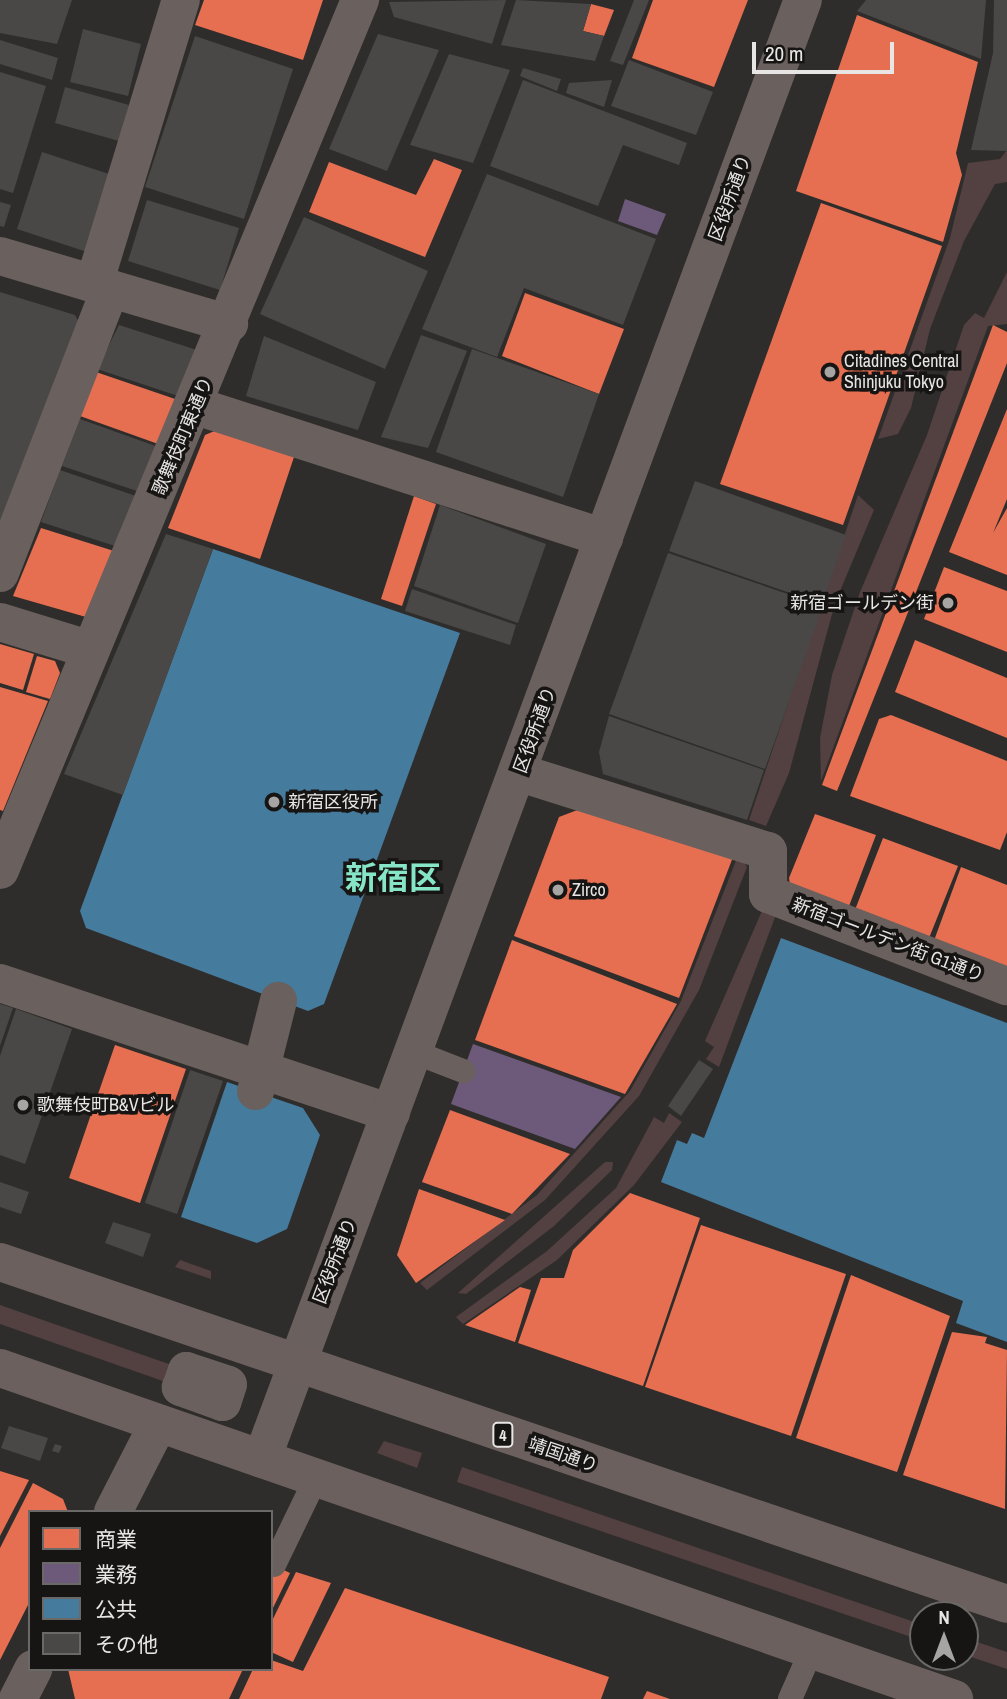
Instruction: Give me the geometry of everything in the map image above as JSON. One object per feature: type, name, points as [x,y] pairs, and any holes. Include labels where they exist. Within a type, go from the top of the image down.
[{"type":"main road","name":"靖国通り","points":[[0,1262],[297,1365],[1006,1600]]},
{"type":"main road","points":[[0,1368],[954,1699]]},
{"type":"street","points":[[0,573],[102,287],[181,0]]},
{"type":"street","name":"歌舞伎町東通り","points":[[0,870],[196,406],[360,0]]},
{"type":"street","name":"区役所通り","points":[[262,1459],[520,773],[803,0]]},
{"type":"street","points":[[0,256],[229,324]]},
{"type":"street","points":[[196,406],[604,538]]},
{"type":"street","points":[[0,622],[91,650]]},
{"type":"street","name":"新宿ゴールデン街 G1通り","points":[[520,773],[768,851],[768,894],[1007,986]]},
{"type":"street","points":[[0,983],[391,1113]]},
{"type":"street","points":[[255,1091],[278,1000]]},
{"type":"street","points":[[114,1510],[158,1424]]},
{"type":"street","points":[[18,1699],[32,1671]]},
{"type":"lane","points":[[414,1052],[463,1071]]},
{"type":"lane","points":[[274,1565],[316,1478]]},
{"type":"lane","points":[[790,1699],[812,1649]]},
{"type":"shaded area","points":[[1007,150],[1007,182],[995,184],[964,241],[930,329],[911,408],[898,434],[878,439],[950,238],[968,163],[1000,159]]},
{"type":"shaded area","points":[[1007,272],[1007,324],[988,326],[821,781],[820,738],[832,675],[860,592],[927,435],[964,325],[975,313],[984,318]]},
{"type":"shaded area","points":[[858,495],[874,510],[835,603],[789,773],[766,826],[749,820]]},
{"type":"shaded area","points":[[739,853],[747,867],[699,990],[639,1096],[545,1200],[427,1290],[420,1283],[537,1195],[630,1091],[681,1001]]},
{"type":"shaded area","points":[[762,911],[777,912],[719,1067],[706,1059],[714,1047],[705,1041]]},
{"type":"shaded area","points":[[669,1113],[682,1122],[634,1185],[557,1260],[463,1324],[456,1317],[547,1251],[616,1188],[654,1117],[664,1123]]},
{"type":"shaded area","points":[[605,1162],[613,1162],[612,1170],[554,1226],[466,1294],[458,1293]]},
{"type":"shaded area","points":[[180,1260],[211,1271],[211,1279],[175,1267]]},
{"type":"shaded area","points":[[0,1305],[186,1370],[180,1387],[0,1324]]},
{"type":"shaded area","points":[[384,1441],[422,1453],[417,1468],[377,1453]]},
{"type":"shaded area","points":[[462,1467],[909,1620],[909,1636],[457,1482]]},
{"type":"shaded area","points":[[979,1643],[1007,1652],[1007,1669],[979,1660]]},
{"type":"building: 商業","points":[[204,0],[323,0],[303,60],[195,25]]},
{"type":"building: 商業","points":[[653,0],[748,0],[714,87],[632,58]]},
{"type":"building: 商業","points":[[591,4],[614,10],[604,36],[583,31]]},
{"type":"building: 商業","points":[[857,15],[978,62],[956,153],[962,175],[943,242],[796,191]]},
{"type":"building: 商業","points":[[434,159],[462,170],[425,257],[309,212],[329,162],[416,195]]},
{"type":"building: 商業","points":[[821,203],[942,246],[843,525],[720,484]]},
{"type":"building: 商業","points":[[525,293],[624,329],[599,394],[502,356]]},
{"type":"building: 商業","points":[[993,325],[1007,332],[1007,363],[837,791],[822,785]]},
{"type":"building: 商業","points":[[96,372],[178,400],[161,445],[80,416]]},
{"type":"building: 商業","points":[[1007,409],[1007,499],[993,533],[1007,508],[1007,575],[949,552]]},
{"type":"building: 商業","points":[[224,427],[296,451],[260,559],[168,528],[205,435]]},
{"type":"building: 商業","points":[[414,496],[436,504],[402,606],[381,599]]},
{"type":"building: 商業","points":[[41,528],[114,551],[86,617],[13,596]]},
{"type":"building: 商業","points":[[944,567],[1007,591],[1007,652],[924,619]]},
{"type":"building: 商業","points":[[915,640],[1007,678],[1007,738],[895,692]]},
{"type":"building: 商業","points":[[0,644],[34,654],[23,690],[0,683]]},
{"type":"building: 商業","points":[[37,656],[55,661],[60,673],[50,699],[26,692]]},
{"type":"building: 商業","points":[[0,687],[48,701],[3,811],[0,810]]},
{"type":"building: 商業","points":[[891,715],[1007,761],[1007,832],[1000,850],[850,796],[879,719]]},
{"type":"building: 商業","points":[[580,809],[733,857],[679,998],[514,936],[559,817]]},
{"type":"building: 商業","points":[[815,814],[876,835],[846,914],[791,892],[789,878]]},
{"type":"building: 商業","points":[[883,838],[958,866],[927,943],[853,915]]},
{"type":"building: 商業","points":[[961,867],[1007,885],[1007,975],[932,946]]},
{"type":"building: 商業","points":[[512,940],[677,1004],[625,1094],[475,1040]]},
{"type":"building: 商業","points":[[115,1045],[186,1069],[140,1203],[69,1178]]},
{"type":"building: 商業","points":[[450,1110],[570,1154],[512,1214],[422,1182]]},
{"type":"building: 商業","points":[[419,1189],[505,1220],[416,1283],[397,1255]]},
{"type":"building: 商業","points":[[630,1193],[700,1218],[643,1386],[518,1343],[541,1278],[564,1278],[573,1250]]},
{"type":"building: 商業","points":[[701,1225],[846,1274],[791,1436],[645,1387]]},
{"type":"building: 商業","points":[[851,1275],[950,1316],[897,1472],[796,1438]]},
{"type":"building: 商業","points":[[520,1287],[531,1290],[515,1342],[465,1325]]},
{"type":"building: 商業","points":[[952,1332],[987,1337],[985,1343],[1007,1350],[1005,1509],[903,1475]]},
{"type":"building: 商業","points":[[0,1471],[29,1480],[0,1536]]},
{"type":"building: 商業","points":[[33,1483],[63,1499],[67,1510],[28,1510],[28,1605],[0,1660],[0,1548]]},
{"type":"building: 商業","points":[[273,1565],[290,1573],[273,1608]]},
{"type":"building: 商業","points":[[296,1572],[331,1583],[293,1662],[273,1653],[273,1619]]},
{"type":"building: 商業","points":[[345,1588],[609,1677],[601,1699],[239,1699],[252,1671],[273,1671],[273,1661],[303,1671]]},
{"type":"building: 商業","points":[[68,1671],[242,1671],[229,1699],[75,1699]]},
{"type":"building: 商業","points":[[647,1691],[670,1699],[643,1699]]},
{"type":"building: 業務","points":[[625,199],[666,214],[657,235],[618,221]]},
{"type":"building: 業務","points":[[473,1044],[621,1097],[575,1149],[451,1104]]},
{"type":"building: 公共","name":"新宿区役所","points":[[213,549],[460,633],[324,1004],[308,1011],[86,928],[80,911]]},
{"type":"building: 公共","points":[[781,938],[1007,1023],[1007,1342],[956,1323],[963,1301],[661,1182],[677,1140],[687,1144],[692,1133],[704,1138]]},
{"type":"building: 公共","points":[[227,1082],[303,1108],[320,1135],[287,1229],[257,1243],[181,1217]]},
{"type":"building: その他","points":[[0,0],[72,0],[57,44],[0,33]]},
{"type":"building: その他","points":[[506,0],[492,44],[394,17],[389,2]]},
{"type":"building: その他","points":[[516,0],[591,4],[583,31],[604,36],[595,61],[501,45]]},
{"type":"building: その他","points":[[634,0],[649,0],[623,65],[610,61]]},
{"type":"building: その他","points":[[866,0],[986,0],[981,59],[857,11]]},
{"type":"building: その他","points":[[994,0],[1007,0],[1007,151],[971,150],[993,53]]},
{"type":"building: その他","points":[[83,29],[141,44],[128,96],[70,82]]},
{"type":"building: その他","points":[[378,34],[439,50],[387,171],[329,149]]},
{"type":"building: その他","points":[[195,36],[293,69],[244,219],[145,187]]},
{"type":"building: その他","points":[[0,40],[58,58],[52,80],[0,64]]},
{"type":"building: その他","points":[[449,54],[510,70],[473,163],[410,145]]},
{"type":"building: その他","points":[[629,60],[713,92],[696,135],[611,106]]},
{"type":"building: その他","points":[[523,68],[561,79],[557,91],[520,76]]},
{"type":"building: その他","points":[[0,72],[46,86],[13,193],[0,189]]},
{"type":"building: その他","points":[[523,80],[687,143],[679,165],[623,145],[598,206],[490,166]]},
{"type":"building: その他","points":[[612,80],[604,107],[566,93],[569,83]]},
{"type":"building: その他","points":[[65,87],[129,105],[119,141],[55,123]]},
{"type":"building: その他","points":[[42,152],[112,175],[87,252],[17,229]]},
{"type":"building: その他","points":[[487,174],[656,239],[623,325],[524,288],[497,357],[422,329]]},
{"type":"building: その他","points":[[147,200],[239,228],[220,290],[128,261]]},
{"type":"building: その他","points":[[0,202],[11,205],[4,227],[0,226]]},
{"type":"building: その他","points":[[304,217],[428,271],[385,369],[260,314]]},
{"type":"building: その他","points":[[0,292],[75,315],[81,326],[0,525]]},
{"type":"building: その他","points":[[119,325],[200,351],[181,397],[97,369]]},
{"type":"building: その他","points":[[421,335],[467,351],[428,448],[381,437]]},
{"type":"building: その他","points":[[264,336],[376,382],[358,430],[246,396]]},
{"type":"building: その他","points":[[472,349],[599,394],[563,497],[436,452]]},
{"type":"building: その他","points":[[80,419],[161,448],[140,492],[62,466]]},
{"type":"building: その他","points":[[60,470],[136,496],[115,546],[41,522]]},
{"type":"building: その他","points":[[695,481],[846,535],[822,604],[669,551]]},
{"type":"building: その他","points":[[440,505],[546,544],[518,623],[414,586]]},
{"type":"building: その他","points":[[166,534],[213,549],[123,795],[64,774]]},
{"type":"building: その他","points":[[668,553],[823,606],[765,769],[609,714]]},
{"type":"building: その他","points":[[412,589],[516,625],[510,645],[405,611]]},
{"type":"building: その他","points":[[609,716],[764,770],[747,820],[603,774],[599,752]]},
{"type":"building: その他","points":[[0,1004],[13,1008],[0,1046]]},
{"type":"building: その他","name":"歌舞伎町B&Vビル","points":[[16,1009],[72,1029],[25,1164],[0,1155],[0,1056]]},
{"type":"building: その他","points":[[699,1060],[713,1069],[681,1116],[668,1106]]},
{"type":"building: その他","points":[[190,1070],[223,1081],[177,1214],[145,1203]]},
{"type":"building: その他","points":[[0,1182],[29,1192],[21,1214],[0,1207]]},
{"type":"building: その他","points":[[113,1222],[151,1234],[143,1257],[105,1243]]},
{"type":"building: その他","points":[[9,1426],[48,1438],[40,1461],[1,1448]]},
{"type":"building: その他","points":[[55,1444],[62,1446],[59,1453],[52,1451]]},
{"type":"place","name":"Citadines Central Shinjuku Tokyo","points":[[830,372]]},
{"type":"place","name":"新宿ゴールデン街","points":[[948,603]]},
{"type":"place","name":"新宿区役所","points":[[274,802]]},
{"type":"place","name":"Zirco","points":[[558,890]]},
{"type":"place","name":"歌舞伎町B&Vビル","points":[[23,1105]]},
{"type":"district","name":"新宿区","points":[[393,878]]}]
